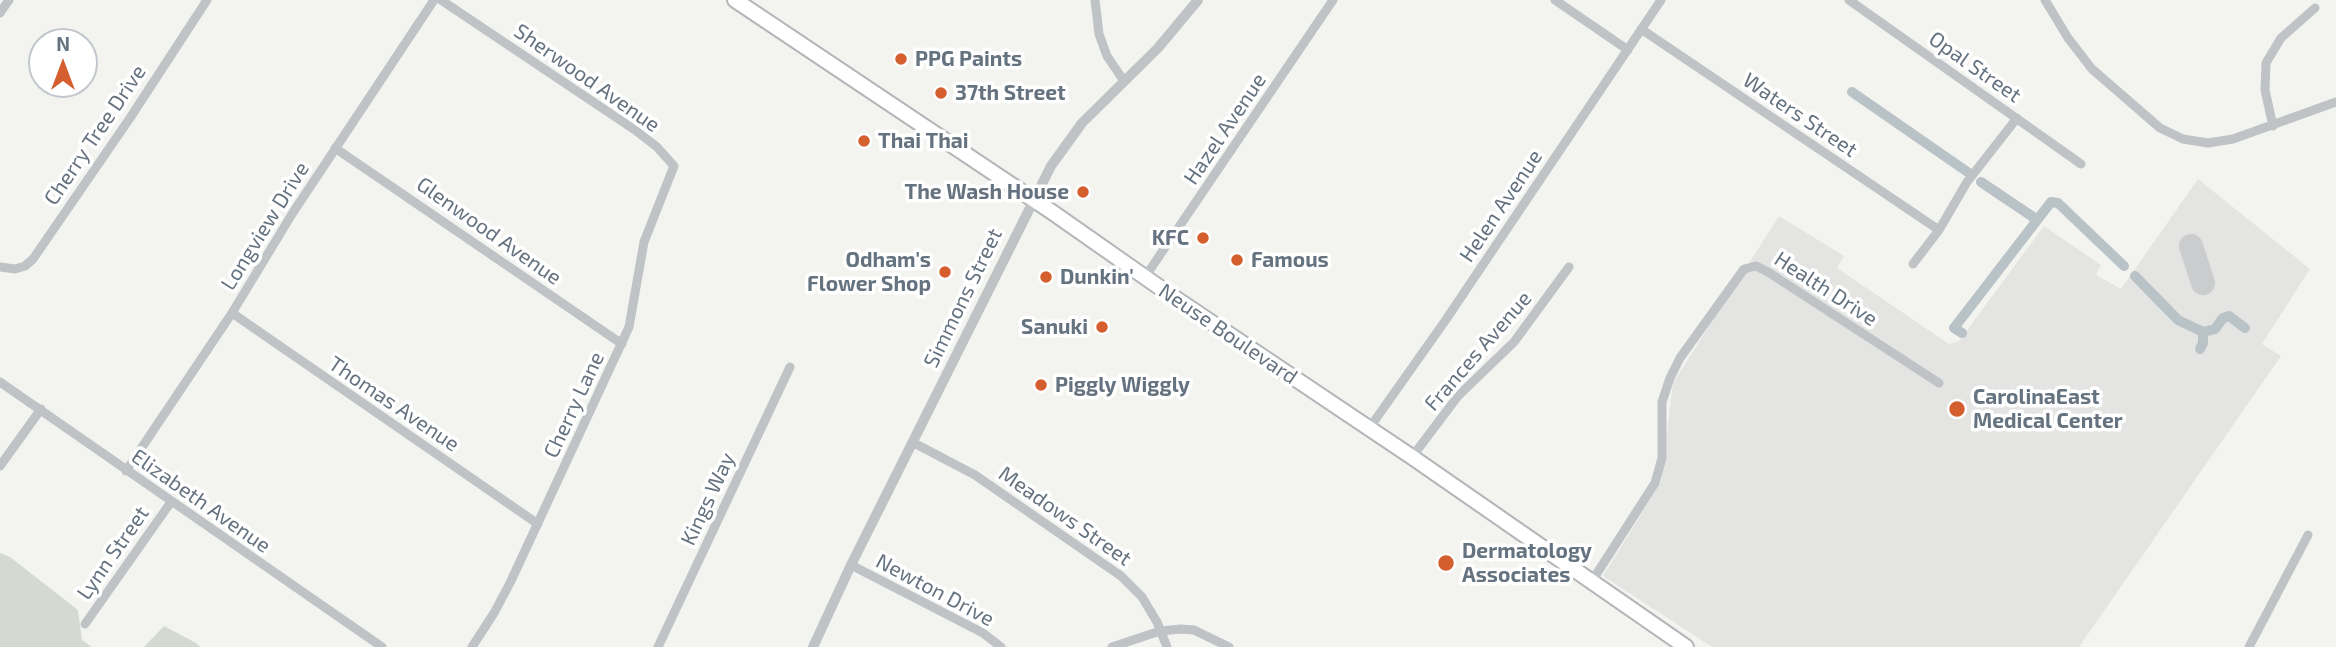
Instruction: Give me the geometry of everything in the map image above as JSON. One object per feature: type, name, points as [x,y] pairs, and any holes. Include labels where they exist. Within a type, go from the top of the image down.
[{"type":"main road","name":"Neuse Boulevard","points":[[735,0],[1368,430],[1412,457],[1686,647]]},
{"type":"street","points":[[0,13],[9,0]]},
{"type":"street","name":"Cherry Tree Drive","points":[[0,267],[15,269],[25,266],[33,259],[207,0]]},
{"type":"street","name":"Longview Drive","points":[[126,471],[232,313],[335,148],[434,0]]},
{"type":"street","name":"Sherwood Avenue","points":[[441,0],[635,131],[657,147],[674,166]]},
{"type":"street","points":[[1095,0],[1099,34],[1107,56],[1124,81]]},
{"type":"street","name":"Simmons Street","points":[[813,647],[1032,200],[1070,138],[1095,108],[1158,48],[1198,0]]},
{"type":"street","name":"Hazel Avenue","points":[[1146,277],[1333,0]]},
{"type":"street","points":[[1555,0],[1628,50]]},
{"type":"street","name":"Helen Avenue","points":[[1368,430],[1445,321],[1661,0]]},
{"type":"street","name":"Opal Street","points":[[1849,0],[2081,164]]},
{"type":"street","points":[[2045,0],[2075,49],[2092,69],[2130,105],[2171,135],[2195,143],[2233,139],[2336,102]]},
{"type":"street","points":[[2273,126],[2265,90],[2266,63],[2273,47],[2281,38],[2315,8]]},
{"type":"street","name":"Waters Street","points":[[1641,29],[1939,230]]},
{"type":"street","points":[[1913,264],[1939,230],[1967,182],[2017,118]]},
{"type":"street","name":"Glenwood Avenue","points":[[335,148],[622,344]]},
{"type":"street","name":"Cherry Lane","points":[[472,647],[494,613],[622,344],[634,305],[644,242],[674,166]]},
{"type":"street","name":"Health Drive","points":[[1592,581],[1655,483],[1662,458],[1662,402],[1670,378],[1680,358],[1744,268],[1756,266],[1768,272],[1939,383]]},
{"type":"street","name":"Frances Avenue","points":[[1412,457],[1458,396],[1514,342],[1569,267]]},
{"type":"street","name":"Thomas Avenue","points":[[232,313],[538,524]]},
{"type":"street","name":"Kings Way","points":[[658,647],[790,367]]},
{"type":"street","name":"Elizabeth Avenue","points":[[0,382],[382,647]]},
{"type":"street","points":[[0,466],[41,409]]},
{"type":"street","name":"Meadows Street","points":[[914,443],[975,475],[1121,576],[1142,597],[1167,647]]},
{"type":"street","name":"Lynn Street","points":[[85,624],[171,502]]},
{"type":"street","points":[[2249,647],[2308,535]]},
{"type":"street","name":"Newton Drive","points":[[851,565],[983,633],[1001,647]]},
{"type":"street","points":[[1112,647],[1160,631],[1194,630],[1229,647]]},
{"type":"shaded area","name":"CarolinaEast Medical Center","points":[[2198,179],[2310,269],[2262,344],[2281,356],[2079,647],[1712,647],[1603,576],[1661,482],[1673,383],[1779,216],[1844,256],[1837,268],[1949,344],[1959,341],[2044,226],[2101,265],[2096,275],[2121,289]]},
{"type":"shaded area","points":[[0,553],[10,557],[78,610],[82,640],[92,647],[0,647]]},
{"type":"shaded area","points":[[164,626],[196,643],[200,647],[144,647]]},
{"type":"waterway","points":[[1852,92],[1969,173]]},
{"type":"waterway","points":[[1981,182],[2036,219]]},
{"type":"waterway","points":[[1962,333],[1954,328],[2051,202],[2058,203],[2124,266]]},
{"type":"waterway","points":[[2135,276],[2178,320],[2203,332],[2200,349]]},
{"type":"waterway","points":[[2203,332],[2215,329],[2223,318],[2229,316],[2245,328]]},
{"type":"taxiway","points":[[2191,246],[2203,283]]},
{"type":"place","name":"PPG Paints","points":[[901,59]]},
{"type":"place","name":"37th Street","points":[[941,93]]},
{"type":"place","name":"Thai Thai","points":[[864,141]]},
{"type":"place","name":"The Wash House","points":[[1083,192]]},
{"type":"place","name":"KFC","points":[[1203,238]]},
{"type":"place","name":"Famous","points":[[1237,260]]},
{"type":"place","name":"Odham's Flower Shop","points":[[945,272]]},
{"type":"place","name":"Dunkin'","points":[[1046,277]]},
{"type":"place","name":"Sanuki","points":[[1102,327]]},
{"type":"place","name":"Piggly Wiggly","points":[[1041,385]]},
{"type":"place","name":"CarolinaEast Medical Center","points":[[1957,409]]},
{"type":"place","name":"Dermatology Associates","points":[[1446,563]]}]
